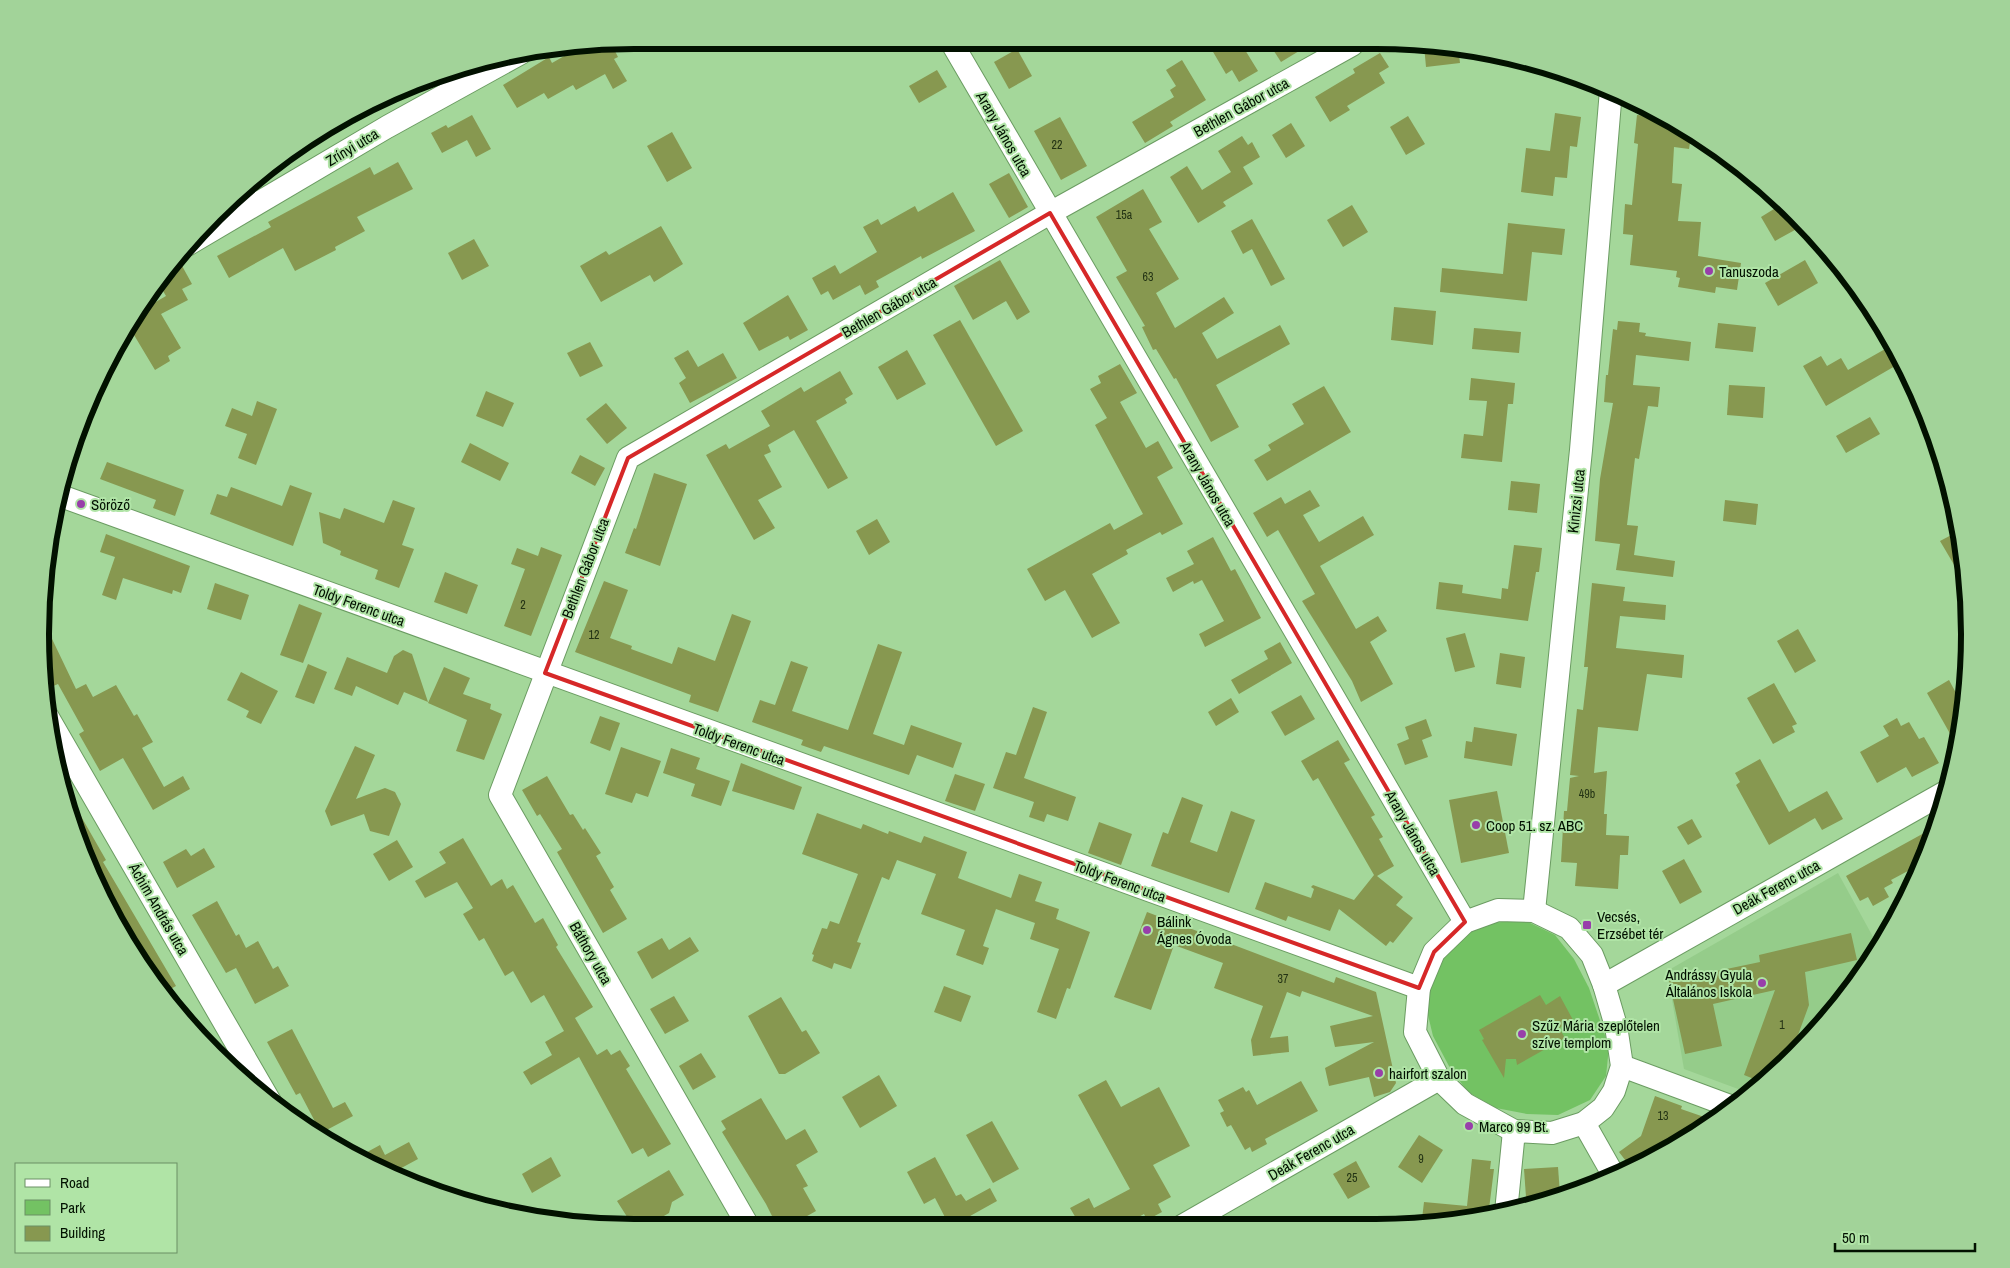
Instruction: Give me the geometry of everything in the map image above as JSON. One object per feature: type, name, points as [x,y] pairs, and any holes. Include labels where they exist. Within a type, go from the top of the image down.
[{"type":"street","name":"Arany János utca","points":[[955,49],[1465,922]]},
{"type":"street","name":"Bethlen Gábor utca","points":[[545,673],[628,458],[1050,213],[1345,49]]},
{"type":"street","name":"Zrínyi utca","points":[[209,232],[387,127],[498,65]]},
{"type":"street","name":"Kinizsi utca","points":[[1534,911],[1581,450],[1610,98]]},
{"type":"street","name":"Toldy Ferenc utca","points":[[65,498],[545,673],[1419,988]]},
{"type":"street","name":"Báthory utca","points":[[545,673],[500,795],[744,1219]]},
{"type":"street","name":"Áchim András utca","points":[[58,735],[259,1083]]},
{"type":"street","name":"Deák Ferenc utca","points":[[1604,984],[1938,796]]},
{"type":"street","points":[[1498,910],[1534,911],[1569,928],[1592,955],[1604,984],[1616,1026],[1622,1066],[1614,1091],[1603,1108],[1584,1123],[1552,1133],[1514,1131],[1465,1104],[1439,1079],[1415,1032],[1419,988],[1434,952],[1465,922],[1498,910]]},
{"type":"street","points":[[1622,1066],[1724,1104]]},
{"type":"street","name":"Deák Ferenc utca","points":[[1194,1219],[1439,1079]]},
{"type":"street","points":[[1584,1123],[1611,1170]]},
{"type":"street","points":[[1507,1204],[1514,1131]]},
{"type":"highlighted area","points":[[1050,213],[1465,922],[1434,952],[1419,988],[545,673],[628,458]]},
{"type":"shaded area","name":"Andrássy Gyula Általános Iskola","points":[[1838,873],[1875,940],[1863,959],[1816,1020],[1790,1048],[1742,1090],[1684,1069],[1667,971]]},
{"type":"green space","points":[[1524,920],[1555,935],[1574,959],[1589,988],[1609,1047],[1606,1076],[1590,1100],[1558,1115],[1527,1114],[1496,1108],[1468,1092],[1450,1068],[1433,1036],[1427,1011],[1428,982],[1440,961],[1460,937],[1491,923]]},
{"type":"building","points":[[1017,49],[1032,76],[1009,89],[994,62]]},
{"type":"building","points":[[1211,49],[1244,49],[1258,71],[1239,82],[1232,70],[1226,74]]},
{"type":"building","points":[[1273,49],[1302,49],[1281,62]]},
{"type":"building","points":[[614,50],[618,57],[614,59],[627,81],[613,89],[605,74],[576,90],[573,85],[548,99],[544,93],[517,108],[503,85],[549,57],[552,63],[570,53],[582,51],[583,53],[587,51]]},
{"type":"building","points":[[1425,51],[1459,55],[1460,63],[1426,67]]},
{"type":"building","points":[[1380,53],[1389,67],[1379,73],[1385,83],[1347,106],[1350,110],[1330,122],[1315,97],[1355,73],[1353,69]]},
{"type":"building","points":[[1182,60],[1206,100],[1170,122],[1173,126],[1145,143],[1132,122],[1174,97],[1170,90],[1176,86],[1166,70]]},
{"type":"building","points":[[937,70],[947,87],[919,103],[909,86]]},
{"type":"building","points":[[1555,113],[1581,117],[1577,147],[1570,146],[1567,178],[1555,177],[1553,196],[1521,192],[1526,148],[1550,151]]},
{"type":"building","points":[[472,115],[491,149],[476,157],[467,140],[442,153],[431,133],[446,125],[448,128]]},
{"type":"building","points":[[1637,115],[1648,116],[1690,140],[1689,149],[1674,147],[1672,183],[1682,184],[1678,221],[1701,222],[1698,256],[1741,263],[1737,290],[1716,287],[1715,293],[1678,287],[1680,278],[1676,277],[1677,271],[1630,265],[1633,235],[1623,234],[1625,204],[1632,205],[1638,144],[1634,143]]},
{"type":"building","points":[[1408,116],[1425,144],[1406,155],[1390,127]]},
{"type":"building","points":[[1060,117],[1087,166],[1061,180],[1034,131]]},
{"type":"building","points":[[1291,123],[1305,146],[1286,158],[1272,135]]},
{"type":"building","points":[[672,132],[692,168],[667,182],[647,146]]},
{"type":"building","points":[[1242,136],[1248,145],[1252,142],[1260,157],[1243,167],[1253,184],[1223,202],[1226,206],[1198,223],[1170,177],[1187,166],[1202,190],[1231,172],[1218,151]]},
{"type":"building","points":[[398,162],[413,189],[357,217],[365,231],[335,247],[336,250],[295,271],[283,248],[229,278],[217,256],[271,227],[268,222],[370,167],[374,175]]},
{"type":"building","points":[[1009,173],[1028,207],[1009,218],[989,184]]},
{"type":"building","points":[[1143,189],[1162,222],[1149,229],[1179,279],[1156,293],[1175,328],[1224,297],[1234,313],[1202,333],[1217,359],[1280,325],[1290,344],[1216,385],[1239,427],[1211,442],[1176,378],[1174,379],[1156,349],[1153,350],[1142,327],[1145,326],[1116,277],[1127,271],[1096,217]]},
{"type":"building","points":[[953,192],[975,231],[922,259],[921,256],[876,281],[879,287],[865,295],[860,285],[833,300],[828,291],[821,295],[812,278],[835,265],[840,274],[877,252],[863,227],[878,219],[881,225],[915,206],[918,212]]},
{"type":"building","points":[[1352,205],[1368,232],[1343,247],[1327,220]]},
{"type":"building","points":[[1776,207],[1798,228],[1775,241],[1761,217]]},
{"type":"building","points":[[1252,219],[1285,279],[1271,286],[1252,249],[1243,254],[1231,231]]},
{"type":"building","points":[[1508,223],[1565,229],[1562,255],[1532,252],[1527,301],[1440,292],[1442,268],[1503,274]]},
{"type":"building","points":[[661,226],[683,264],[654,282],[650,275],[601,302],[580,266],[606,251],[609,255]]},
{"type":"building","points":[[474,239],[489,266],[462,280],[448,253]]},
{"type":"building","points":[[1000,260],[1030,312],[1017,320],[1006,301],[973,320],[954,286]]},
{"type":"building","points":[[1805,260],[1818,283],[1778,306],[1765,283]]},
{"type":"building","points":[[181,264],[192,284],[182,289],[188,300],[161,314],[181,348],[168,356],[170,361],[155,370],[132,332],[150,306],[166,296],[162,289]]},
{"type":"building","points":[[788,295],[808,330],[790,340],[788,336],[759,351],[743,323]]},
{"type":"building","points":[[1394,307],[1436,311],[1433,345],[1391,340]]},
{"type":"building","points":[[960,320],[1023,431],[996,446],[933,335]]},
{"type":"building","points":[[1618,321],[1640,323],[1639,332],[1646,333],[1645,336],[1691,342],[1689,361],[1636,355],[1633,385],[1660,387],[1658,407],[1648,406],[1639,459],[1635,458],[1627,525],[1638,526],[1634,555],[1675,561],[1673,577],[1616,570],[1620,544],[1595,541],[1600,479],[1613,403],[1604,402],[1606,375],[1608,375],[1613,329],[1617,330]]},
{"type":"building","points":[[1718,323],[1756,327],[1753,352],[1715,348]]},
{"type":"building","points":[[1474,328],[1521,332],[1519,353],[1472,349]]},
{"type":"building","points":[[590,342],[603,366],[580,377],[567,353]]},
{"type":"building","points":[[1887,348],[1896,365],[1826,406],[1803,366],[1821,356],[1827,366],[1841,358],[1848,370]]},
{"type":"building","points":[[688,350],[698,367],[723,353],[737,378],[690,403],[679,383],[686,378],[674,358]]},
{"type":"building","points":[[907,350],[926,384],[897,400],[878,367]]},
{"type":"building","points":[[1120,364],[1137,393],[1120,402],[1146,448],[1158,441],[1173,468],[1157,477],[1183,524],[1162,535],[1160,532],[1126,550],[1128,554],[1092,574],[1120,623],[1092,638],[1065,590],[1045,601],[1027,569],[1110,523],[1114,530],[1143,514],[1095,425],[1107,418],[1090,389],[1101,383],[1098,376]]},
{"type":"building","points":[[840,371],[853,394],[845,399],[847,403],[816,421],[848,478],[828,489],[794,430],[768,445],[771,452],[764,455],[782,487],[758,500],[775,528],[754,540],[706,455],[726,444],[729,449],[770,426],[761,411],[801,387],[804,392]]},
{"type":"building","points":[[1471,378],[1515,383],[1513,404],[1508,404],[1502,462],[1461,458],[1464,434],[1483,436],[1487,401],[1469,400]]},
{"type":"building","points":[[1729,385],[1765,387],[1763,418],[1727,415]]},
{"type":"building","points":[[1324,386],[1351,432],[1267,481],[1254,460],[1271,450],[1268,445],[1304,424],[1292,404]]},
{"type":"building","points":[[486,391],[514,403],[503,427],[476,416]]},
{"type":"building","points":[[257,401],[277,409],[256,465],[238,458],[247,434],[225,426],[232,408],[252,416]]},
{"type":"building","points":[[606,403],[627,428],[607,444],[586,419]]},
{"type":"building","points":[[1870,417],[1880,434],[1846,453],[1836,436]]},
{"type":"building","points":[[470,443],[509,463],[500,481],[461,462]]},
{"type":"building","points":[[580,455],[605,468],[595,486],[571,473]]},
{"type":"building","points":[[107,462],[184,490],[175,516],[153,508],[156,500],[100,479]]},
{"type":"building","points":[[654,473],[687,484],[660,566],[625,553],[634,528],[636,529]]},
{"type":"building","points":[[1511,481],[1540,484],[1537,513],[1508,510]]},
{"type":"building","points":[[290,485],[312,493],[293,546],[210,514],[217,494],[227,497],[231,487],[282,506]]},
{"type":"building","points":[[1310,490],[1320,506],[1303,515],[1319,542],[1363,516],[1374,535],[1320,566],[1356,629],[1378,616],[1387,631],[1370,642],[1393,684],[1361,702],[1352,681],[1302,601],[1315,594],[1278,530],[1267,537],[1253,513],[1281,497],[1285,504]]},
{"type":"building","points":[[393,500],[415,508],[402,545],[414,549],[399,588],[375,579],[378,570],[340,555],[341,551],[323,543],[319,512],[340,519],[344,508],[384,523]]},
{"type":"building","points":[[1725,500],[1758,504],[1756,525],[1723,521]]},
{"type":"building","points":[[877,519],[890,542],[869,555],[856,531]]},
{"type":"building","points":[[106,534],[190,566],[181,593],[173,590],[172,594],[123,578],[116,600],[102,595],[115,557],[100,552]]},
{"type":"building","points":[[1952,535],[1957,570],[1940,541]]},
{"type":"building","points":[[1213,537],[1231,571],[1235,569],[1261,618],[1205,647],[1199,634],[1224,621],[1202,580],[1194,584],[1193,581],[1173,592],[1166,578],[1194,564],[1187,551]]},
{"type":"building","points":[[1514,545],[1542,548],[1539,572],[1536,572],[1528,621],[1436,609],[1439,582],[1463,585],[1462,593],[1501,599],[1502,588],[1508,589]]},
{"type":"building","points":[[541,547],[562,555],[531,636],[504,626],[525,569],[511,564],[517,548],[538,556]]},
{"type":"building","points":[[445,572],[478,585],[467,614],[434,602]]},
{"type":"building","points":[[604,581],[628,590],[610,638],[632,646],[631,649],[672,664],[678,647],[715,661],[732,614],[751,621],[718,712],[689,702],[691,695],[575,652]]},
{"type":"building","points":[[215,583],[249,595],[241,620],[207,609]]},
{"type":"building","points":[[1592,583],[1625,587],[1623,601],[1666,605],[1665,620],[1620,616],[1616,648],[1684,655],[1682,678],[1647,674],[1638,731],[1598,727],[1594,773],[1607,771],[1604,814],[1607,814],[1606,835],[1629,836],[1628,855],[1620,855],[1618,889],[1575,886],[1577,863],[1561,862],[1564,811],[1567,811],[1570,778],[1579,776],[1570,775],[1577,709],[1583,710],[1588,667],[1584,667]]},
{"type":"building","points":[[299,604],[322,613],[303,663],[280,655]]},
{"type":"building","points":[[1798,629],[1816,661],[1795,673],[1777,641]]},
{"type":"building","points":[[49,633],[76,689],[86,684],[93,697],[116,685],[134,716],[137,714],[153,742],[142,748],[164,787],[183,776],[190,789],[153,810],[123,758],[100,771],[79,734],[84,731],[58,684],[52,687]]},
{"type":"building","points":[[1465,633],[1475,667],[1455,672],[1446,638]]},
{"type":"building","points":[[1280,642],[1292,663],[1239,694],[1231,680],[1268,659],[1264,651]]},
{"type":"building","points":[[878,644],[902,652],[873,734],[904,745],[911,725],[962,743],[953,768],[917,755],[909,775],[824,746],[821,752],[801,745],[803,740],[752,722],[760,700],[775,705],[791,661],[808,667],[792,711],[848,730]]},
{"type":"building","points":[[403,650],[412,654],[428,702],[404,692],[398,705],[356,686],[352,696],[334,689],[347,657],[387,673],[394,656]]},
{"type":"building","points":[[1500,653],[1525,657],[1521,688],[1496,684]]},
{"type":"building","points":[[308,664],[327,672],[314,704],[295,697]]},
{"type":"building","points":[[444,667],[470,678],[463,694],[491,704],[490,709],[502,714],[484,760],[456,751],[467,720],[428,703]]},
{"type":"building","points":[[241,672],[278,691],[261,724],[246,717],[249,711],[227,700]]},
{"type":"building","points":[[1949,680],[1957,696],[1952,737],[1927,693]]},
{"type":"building","points":[[1774,683],[1797,724],[1792,726],[1795,732],[1773,744],[1747,698]]},
{"type":"building","points":[[1301,695],[1315,719],[1285,736],[1271,712]]},
{"type":"building","points":[[1231,698],[1239,712],[1216,726],[1208,712]]},
{"type":"building","points":[[1033,707],[1047,712],[1024,778],[1076,797],[1068,821],[1047,814],[1044,822],[1029,817],[1034,802],[993,788],[1006,752],[1016,755]]},
{"type":"building","points":[[600,716],[620,723],[610,751],[590,743]]},
{"type":"building","points":[[1897,718],[1901,726],[1909,722],[1919,739],[1924,737],[1939,763],[1912,777],[1906,767],[1877,783],[1860,752],[1889,736],[1883,726]]},
{"type":"building","points":[[1426,719],[1432,736],[1422,740],[1428,757],[1405,765],[1397,744],[1409,739],[1405,727]]},
{"type":"building","points":[[1474,727],[1517,734],[1512,766],[1464,758],[1466,741],[1472,742]]},
{"type":"building","points":[[1338,740],[1350,760],[1344,763],[1375,815],[1371,817],[1383,837],[1379,839],[1394,866],[1377,876],[1403,897],[1396,905],[1413,918],[1393,943],[1390,941],[1386,946],[1339,909],[1330,931],[1288,916],[1286,921],[1255,909],[1265,882],[1311,898],[1314,889],[1311,887],[1313,885],[1354,900],[1374,875],[1318,778],[1313,781],[1301,761]]},
{"type":"building","points":[[355,746],[375,755],[356,799],[385,788],[395,792],[401,804],[389,836],[370,831],[364,814],[331,826],[325,811]]},
{"type":"building","points":[[621,747],[661,761],[648,797],[636,793],[632,803],[605,794]]},
{"type":"building","points":[[671,748],[700,758],[696,769],[730,781],[721,806],[691,796],[695,784],[663,773]]},
{"type":"building","points":[[1760,759],[1789,812],[1827,791],[1843,819],[1822,830],[1815,818],[1769,845],[1736,785],[1740,782],[1735,773]]},
{"type":"building","points":[[741,763],[802,787],[794,810],[732,791]]},
{"type":"building","points":[[955,774],[985,784],[975,811],[945,801]]},
{"type":"building","points":[[547,776],[570,815],[573,814],[583,830],[585,828],[601,853],[596,856],[614,887],[610,890],[627,919],[603,933],[557,852],[562,849],[540,814],[537,816],[522,790]]},
{"type":"building","points":[[1497,791],[1509,853],[1461,863],[1449,800]]},
{"type":"building","points":[[1182,797],[1203,805],[1190,842],[1217,852],[1231,811],[1255,820],[1229,893],[1151,866],[1163,832],[1168,834]]},
{"type":"building","points":[[77,812],[106,860],[103,862],[176,986],[170,989],[147,959],[127,927],[93,858]]},
{"type":"building","points":[[817,813],[861,829],[863,824],[888,834],[889,831],[921,843],[924,836],[967,852],[958,878],[1011,898],[1019,874],[1042,882],[1035,901],[1059,909],[1056,919],[1090,932],[1070,989],[1067,988],[1056,1019],[1037,1012],[1059,949],[1030,939],[1035,923],[996,909],[983,946],[989,948],[983,965],[956,955],[965,930],[921,914],[936,874],[897,860],[889,880],[882,877],[857,942],[861,943],[851,969],[834,963],[832,969],[812,961],[814,955],[812,954],[822,928],[827,929],[830,921],[839,924],[858,874],[802,854]]},
{"type":"building","points":[[1692,819],[1702,837],[1688,845],[1677,827]]},
{"type":"building","points":[[1099,822],[1132,834],[1121,865],[1088,853]]},
{"type":"building","points":[[1927,832],[1912,869],[1891,880],[1893,883],[1884,888],[1889,897],[1873,906],[1868,897],[1860,901],[1846,876]]},
{"type":"building","points":[[463,838],[491,886],[502,879],[507,889],[513,885],[535,923],[543,918],[558,945],[556,947],[593,1007],[575,1018],[597,1055],[607,1049],[611,1055],[620,1050],[630,1066],[626,1069],[671,1144],[648,1157],[643,1148],[632,1154],[579,1057],[531,1085],[523,1072],[552,1055],[545,1042],[564,1031],[544,995],[531,1003],[513,971],[505,976],[484,938],[479,941],[463,914],[473,908],[457,882],[425,898],[415,881],[446,863],[439,852]]},
{"type":"building","points":[[397,840],[413,867],[389,881],[373,854]]},
{"type":"building","points":[[204,848],[215,867],[177,888],[163,862],[186,849],[191,856]]},
{"type":"building","points":[[1684,859],[1702,892],[1680,904],[1662,871]]},
{"type":"building","points":[[217,901],[236,936],[239,934],[246,948],[258,941],[273,969],[278,966],[289,986],[255,1004],[236,968],[226,973],[192,915]]},
{"type":"building","points":[[1147,912],[1334,983],[1336,977],[1376,992],[1396,1083],[1390,1092],[1374,1097],[1369,1077],[1329,1086],[1325,1068],[1374,1042],[1335,1047],[1330,1026],[1373,1016],[1302,991],[1300,997],[1287,992],[1270,1038],[1288,1036],[1289,1052],[1253,1056],[1251,1040],[1263,1006],[1214,988],[1223,963],[1174,945],[1151,1010],[1114,997]]},
{"type":"building","points":[[1851,933],[1857,960],[1805,972],[1809,1005],[1795,1042],[1755,1079],[1744,1075],[1775,990],[1713,1004],[1722,1046],[1685,1054],[1669,981],[1760,962],[1759,955]]},
{"type":"building","points":[[690,937],[699,951],[652,979],[637,952],[662,938],[669,950]]},
{"type":"building","points":[[944,986],[971,996],[961,1022],[934,1012]]},
{"type":"building","name":"Szűz Mária szeplőtelen szíve templom","points":[[1540,995],[1546,1005],[1560,996],[1573,1020],[1559,1028],[1565,1038],[1517,1065],[1516,1059],[1506,1059],[1504,1078],[1482,1040],[1484,1039],[1479,1030]]},
{"type":"building","points":[[674,996],[689,1021],[665,1034],[650,1009]]},
{"type":"building","points":[[781,997],[802,1032],[806,1030],[820,1053],[785,1074],[779,1074],[748,1016]]},
{"type":"building","points":[[292,1029],[333,1108],[345,1102],[353,1116],[325,1131],[317,1126],[300,1093],[296,1095],[267,1042]]},
{"type":"building","points":[[701,1053],[716,1077],[693,1090],[679,1066]]},
{"type":"building","points":[[879,1075],[897,1106],[860,1128],[842,1097]]},
{"type":"building","points":[[1106,1080],[1121,1107],[1159,1087],[1190,1146],[1153,1165],[1171,1197],[1158,1204],[1162,1212],[1149,1219],[1146,1219],[1144,1214],[1135,1219],[1076,1219],[1070,1208],[1089,1198],[1094,1208],[1130,1189],[1078,1095]]},
{"type":"building","points":[[1301,1081],[1318,1111],[1265,1139],[1267,1144],[1252,1152],[1250,1147],[1245,1150],[1231,1125],[1227,1127],[1220,1113],[1224,1111],[1218,1100],[1243,1087],[1246,1092],[1249,1090],[1257,1105]]},
{"type":"building","points":[[1655,1096],[1682,1106],[1681,1109],[1706,1118],[1669,1141],[1627,1163],[1619,1152],[1641,1136]]},
{"type":"building","points":[[761,1098],[786,1140],[805,1129],[818,1152],[796,1165],[808,1186],[803,1188],[816,1211],[802,1219],[774,1219],[722,1132],[726,1129],[721,1121]]},
{"type":"building","points":[[992,1121],[1019,1169],[993,1183],[966,1135]]},
{"type":"building","points":[[1419,1135],[1443,1150],[1422,1183],[1398,1167]]},
{"type":"building","points":[[409,1142],[418,1159],[398,1170],[365,1153],[380,1145],[385,1155]]},
{"type":"building","points":[[551,1157],[561,1176],[532,1193],[522,1174]]},
{"type":"building","points":[[935,1157],[956,1196],[961,1194],[966,1201],[990,1188],[997,1201],[965,1219],[946,1219],[935,1198],[924,1204],[907,1172]]},
{"type":"building","points":[[1472,1159],[1491,1161],[1490,1169],[1494,1169],[1489,1208],[1422,1217],[1424,1202],[1467,1206]]},
{"type":"building","points":[[1356,1161],[1370,1187],[1348,1199],[1333,1174]]},
{"type":"building","points":[[1558,1167],[1560,1189],[1537,1196],[1526,1197],[1524,1169]]},
{"type":"building","points":[[669,1170],[684,1195],[672,1202],[669,1213],[659,1219],[648,1216],[642,1219],[628,1219],[617,1201]]},
{"type":"place","name":"Tanuszoda","points":[[1709,271]]},
{"type":"place","name":"Söröző","points":[[81,504]]},
{"type":"place","name":"Coop 51. sz. ABC","points":[[1476,825]]},
{"type":"place","name":"Vecsés, Erzsébet tér","points":[[1587,925]]},
{"type":"place","name":"Bálink Ágnes Óvoda","points":[[1147,930]]},
{"type":"place","name":"Andrássy Gyula Általános Iskola","points":[[1762,983]]},
{"type":"place","name":"Szűz Mária szeplőtelen szíve templom","points":[[1522,1034]]},
{"type":"place","name":"hairfort szalon","points":[[1379,1073]]},
{"type":"place","name":"Marco 99 Bt.","points":[[1469,1126]]}]
